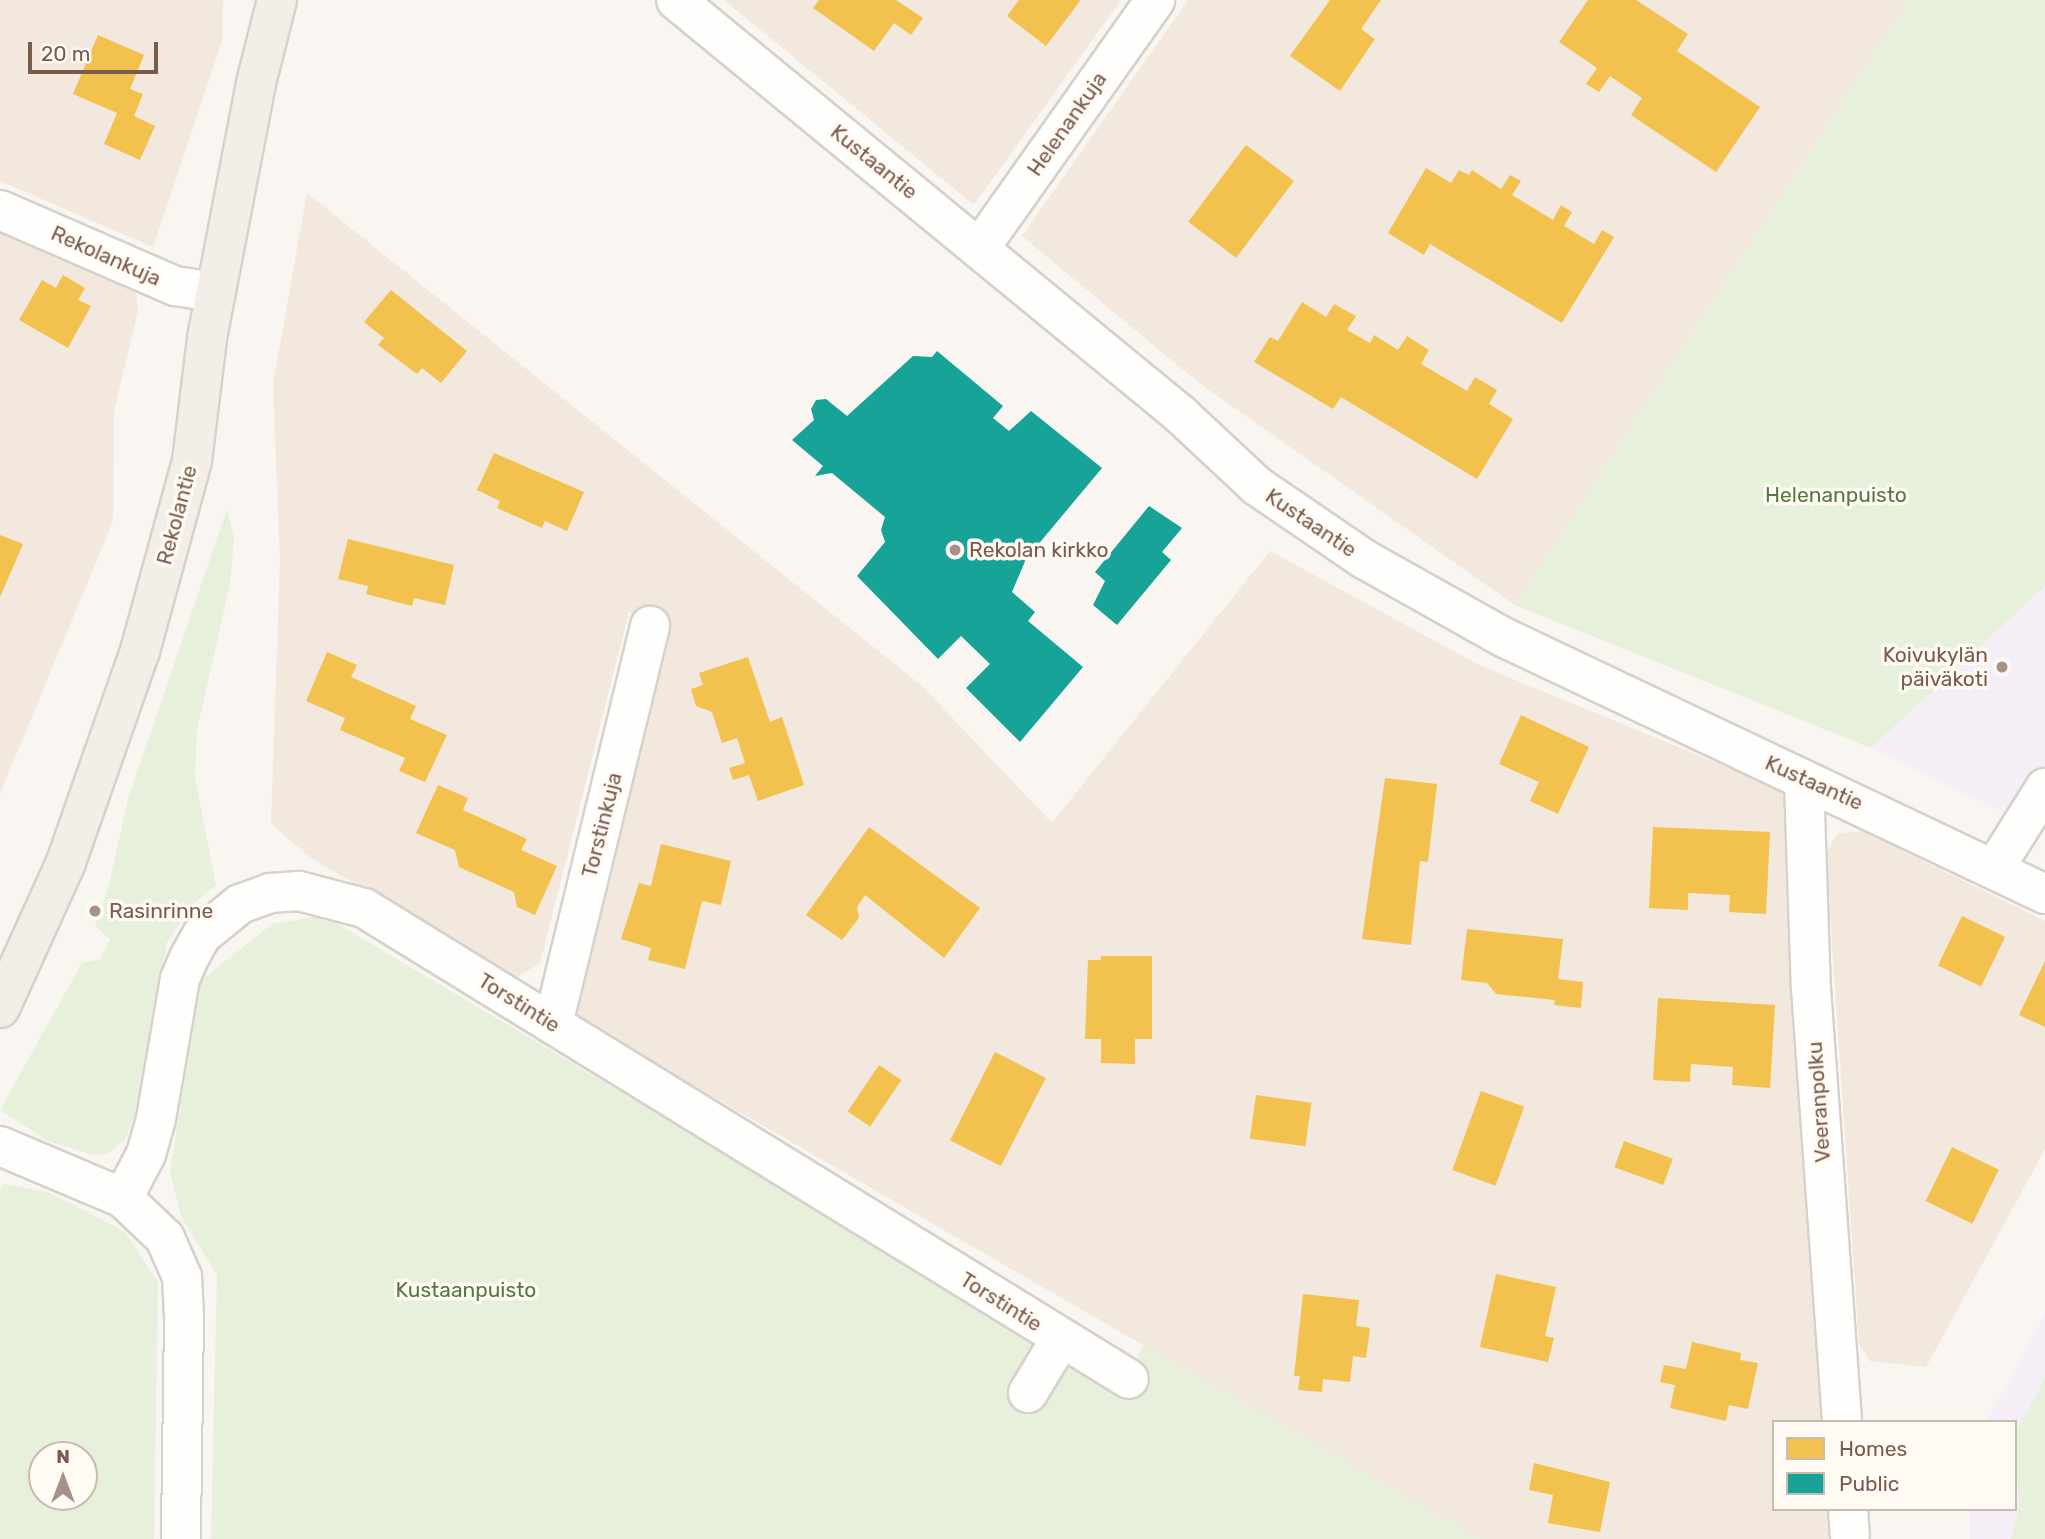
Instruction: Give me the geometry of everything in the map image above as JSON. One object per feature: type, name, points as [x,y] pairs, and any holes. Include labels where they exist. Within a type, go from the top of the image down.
[{"type":"main road","name":"Rekolantie","points":[[0,1007],[65,865],[140,651],[192,461],[215,292],[277,0]]},
{"type":"street","name":"Kustaantie","points":[[676,0],[1180,414],[1257,486],[1370,563],[1503,637],[2045,894]]},
{"type":"street","name":"Helenankuja","points":[[979,248],[1155,0]]},
{"type":"street","name":"Rekolankuja","points":[[0,209],[175,286],[215,292]]},
{"type":"street","name":"Torstinkuja","points":[[553,1024],[650,626]]},
{"type":"street","name":"Veeranpolku","points":[[1804,781],[1811,988],[1842,1420]]},
{"type":"street","points":[[1994,869],[2045,788]]},
{"type":"street","name":"Torstintie","points":[[123,1199],[146,1154],[156,1119],[180,979],[202,935],[240,904],[270,893],[299,891],[364,908],[1060,1340],[1129,1379]]},
{"type":"street","points":[[0,1146],[123,1199],[165,1238],[182,1277],[181,1539]]},
{"type":"street","name":"Torstintie","points":[[1028,1393],[1060,1340]]},
{"type":"shaded area","points":[[0,0],[223,0],[222,41],[153,247],[0,181]]},
{"type":"shaded area","points":[[724,0],[1121,0],[974,205]]},
{"type":"shaded area","points":[[1188,0],[1909,0],[1515,605],[1199,383],[1022,236]]},
{"type":"shaded area","points":[[307,193],[922,686],[1052,823],[1270,551],[1479,665],[1785,791],[1821,1420],[1772,1420],[1772,1511],[1826,1511],[1828,1526],[1857,1539],[1479,1539],[580,1020],[573,987],[663,627],[629,612],[540,963],[516,978],[311,858],[271,824],[280,561],[273,384]]},
{"type":"shaded area","points":[[0,231],[136,293],[138,311],[114,411],[113,521],[0,794]]},
{"type":"shaded area","name":"Koivukylän päiväkoti","points":[[2045,586],[2045,832],[1871,748]]},
{"type":"shaded area","points":[[1862,831],[2045,921],[2045,1149],[1926,1367],[1870,1361],[1859,1344],[1826,854],[1837,834]]},
{"type":"shaded area","points":[[2045,1314],[2045,1539],[1971,1539],[1969,1511],[2017,1511],[2017,1420],[1987,1420]]},
{"type":"green space","name":"Helenanpuisto","points":[[1909,0],[2045,0],[2045,586],[1871,748],[1515,605]]},
{"type":"green space","points":[[227,509],[234,538],[230,584],[197,730],[195,777],[216,885],[193,904],[167,942],[135,1115],[125,1140],[108,1153],[94,1155],[48,1141],[0,1110],[82,963],[100,959],[110,939],[95,926],[109,885],[128,799]]},
{"type":"green space","name":"Kustaanpuisto","points":[[314,917],[338,924],[1120,1389],[1144,1345],[1479,1539],[211,1539],[217,1275],[181,1216],[170,1172],[200,981],[272,924]]},
{"type":"green space","points":[[5,1184],[50,1193],[125,1232],[158,1282],[154,1539],[0,1539],[0,1189]]},
{"type":"green space","points":[[2045,1378],[2045,1539],[2011,1539],[2019,1507],[2017,1430]]},
{"type":"building: Homes","points":[[819,0],[896,0],[923,18],[911,35],[894,23],[874,51],[813,8]]},
{"type":"building: Homes","points":[[1019,0],[1080,1],[1046,46],[1007,16]]},
{"type":"building: Homes","points":[[1330,0],[1381,0],[1361,29],[1375,39],[1340,91],[1290,56]]},
{"type":"building: Homes","points":[[1588,0],[1636,0],[1688,34],[1677,51],[1760,107],[1716,172],[1631,115],[1642,98],[1610,76],[1599,92],[1586,84],[1597,68],[1559,42]]},
{"type":"building: Homes","points":[[98,35],[144,55],[130,89],[143,94],[134,116],[155,126],[140,160],[104,144],[117,113],[73,94]]},
{"type":"building: Homes","points":[[1246,145],[1294,181],[1236,258],[1188,222]]},
{"type":"building: Homes","points":[[1426,168],[1451,183],[1459,170],[1469,175],[1472,170],[1501,189],[1510,175],[1521,181],[1512,195],[1553,220],[1561,205],[1572,212],[1564,226],[1594,244],[1602,230],[1614,237],[1562,323],[1430,244],[1424,255],[1388,233]]},
{"type":"building: Homes","points":[[63,275],[85,288],[78,300],[91,306],[68,348],[19,320],[42,280],[56,288]]},
{"type":"building: Homes","points":[[391,290],[467,351],[441,383],[422,368],[417,374],[378,345],[384,338],[364,322]]},
{"type":"building: Homes","points":[[1302,302],[1326,317],[1334,304],[1356,316],[1347,330],[1370,343],[1374,335],[1398,350],[1407,336],[1429,350],[1421,364],[1467,391],[1475,377],[1497,390],[1489,404],[1513,419],[1477,479],[1341,397],[1333,409],[1254,362],[1270,337],[1278,341]]},
{"type":"building: Homes","points":[[494,453],[584,492],[567,531],[545,521],[542,528],[497,508],[500,501],[477,490]]},
{"type":"building: Homes","points":[[0,535],[23,544],[0,597]]},
{"type":"building: Homes","points":[[348,539],[454,565],[445,605],[414,598],[412,606],[366,594],[368,586],[338,579]]},
{"type":"building: Homes","points":[[327,652],[357,665],[351,677],[416,706],[410,719],[447,735],[425,782],[399,771],[405,758],[340,730],[345,718],[306,701]]},
{"type":"building: Homes","points":[[748,657],[770,722],[782,717],[804,785],[758,801],[749,775],[733,780],[729,768],[745,763],[737,738],[722,743],[712,712],[696,706],[691,689],[703,685],[699,673]]},
{"type":"building: Homes","points":[[1521,715],[1589,747],[1558,814],[1530,801],[1539,782],[1499,764]]},
{"type":"building: Homes","points":[[1385,778],[1437,784],[1428,862],[1420,861],[1411,945],[1362,939]]},
{"type":"building: Homes","points":[[438,785],[468,798],[463,810],[527,839],[521,850],[557,866],[535,915],[517,907],[514,892],[459,867],[455,850],[416,833]]},
{"type":"building: Homes","points":[[869,827],[980,908],[944,958],[865,895],[857,907],[859,918],[842,940],[806,915]]},
{"type":"building: Homes","points":[[1653,827],[1770,832],[1766,914],[1729,912],[1730,895],[1688,893],[1688,910],[1649,908]]},
{"type":"building: Homes","points":[[661,844],[731,861],[721,905],[702,901],[685,969],[648,960],[651,948],[621,939],[639,883],[651,886]]},
{"type":"building: Homes","points":[[1962,916],[2005,937],[1981,986],[1938,965]]},
{"type":"building: Homes","points":[[1467,929],[1563,939],[1558,979],[1583,982],[1581,1008],[1554,1005],[1555,1000],[1496,994],[1487,983],[1461,980]]},
{"type":"building: Homes","points":[[1101,956],[1152,956],[1152,1039],[1135,1039],[1135,1064],[1101,1063],[1101,1039],[1085,1039],[1088,960],[1101,960]]},
{"type":"building: Homes","points":[[2045,961],[2045,1027],[2019,1015]]},
{"type":"building: Homes","points":[[1658,998],[1775,1005],[1770,1088],[1732,1085],[1733,1067],[1691,1064],[1690,1082],[1653,1080]]},
{"type":"building: Homes","points":[[995,1052],[1046,1078],[1001,1166],[950,1140]]},
{"type":"building: Homes","points":[[879,1065],[901,1080],[870,1127],[848,1111]]},
{"type":"building: Homes","points":[[1481,1091],[1524,1107],[1495,1186],[1452,1170]]},
{"type":"building: Homes","points":[[1256,1095],[1311,1103],[1305,1146],[1250,1139]]},
{"type":"building: Homes","points":[[1624,1141],[1673,1159],[1663,1185],[1614,1167]]},
{"type":"building: Homes","points":[[1952,1147],[1999,1170],[1972,1224],[1926,1201]]},
{"type":"building: Homes","points":[[1496,1274],[1556,1287],[1545,1336],[1554,1338],[1548,1362],[1480,1347]]},
{"type":"building: Homes","points":[[1303,1294],[1359,1300],[1356,1326],[1370,1328],[1366,1358],[1353,1356],[1350,1382],[1323,1379],[1322,1392],[1298,1390],[1300,1376],[1294,1376]]},
{"type":"building: Homes","points":[[1692,1342],[1741,1353],[1740,1360],[1758,1363],[1748,1409],[1729,1405],[1726,1421],[1670,1408],[1675,1385],[1660,1382],[1664,1365],[1686,1369]]},
{"type":"building: Homes","points":[[1534,1463],[1610,1482],[1600,1532],[1548,1523],[1553,1495],[1529,1490]]},
{"type":"building: Public","name":"Rekolan kirkko","points":[[937,351],[1003,406],[993,418],[1009,431],[1031,411],[1102,468],[1026,559],[1012,592],[1035,612],[1028,621],[1083,667],[1020,742],[966,688],[990,664],[961,636],[938,659],[857,576],[885,542],[881,530],[885,517],[832,473],[815,476],[823,466],[792,440],[814,420],[811,409],[816,400],[826,399],[847,416],[913,356],[932,357]]},
{"type":"building: Public","points":[[1149,506],[1182,528],[1162,552],[1171,560],[1117,625],[1093,605],[1105,581],[1095,572]]},
{"type":"place","name":"Rekolan kirkko","points":[[955,550]]},
{"type":"place","name":"Koivukylän päiväkoti","points":[[2002,667]]},
{"type":"place","name":"Rasinrinne","points":[[95,911]]}]
